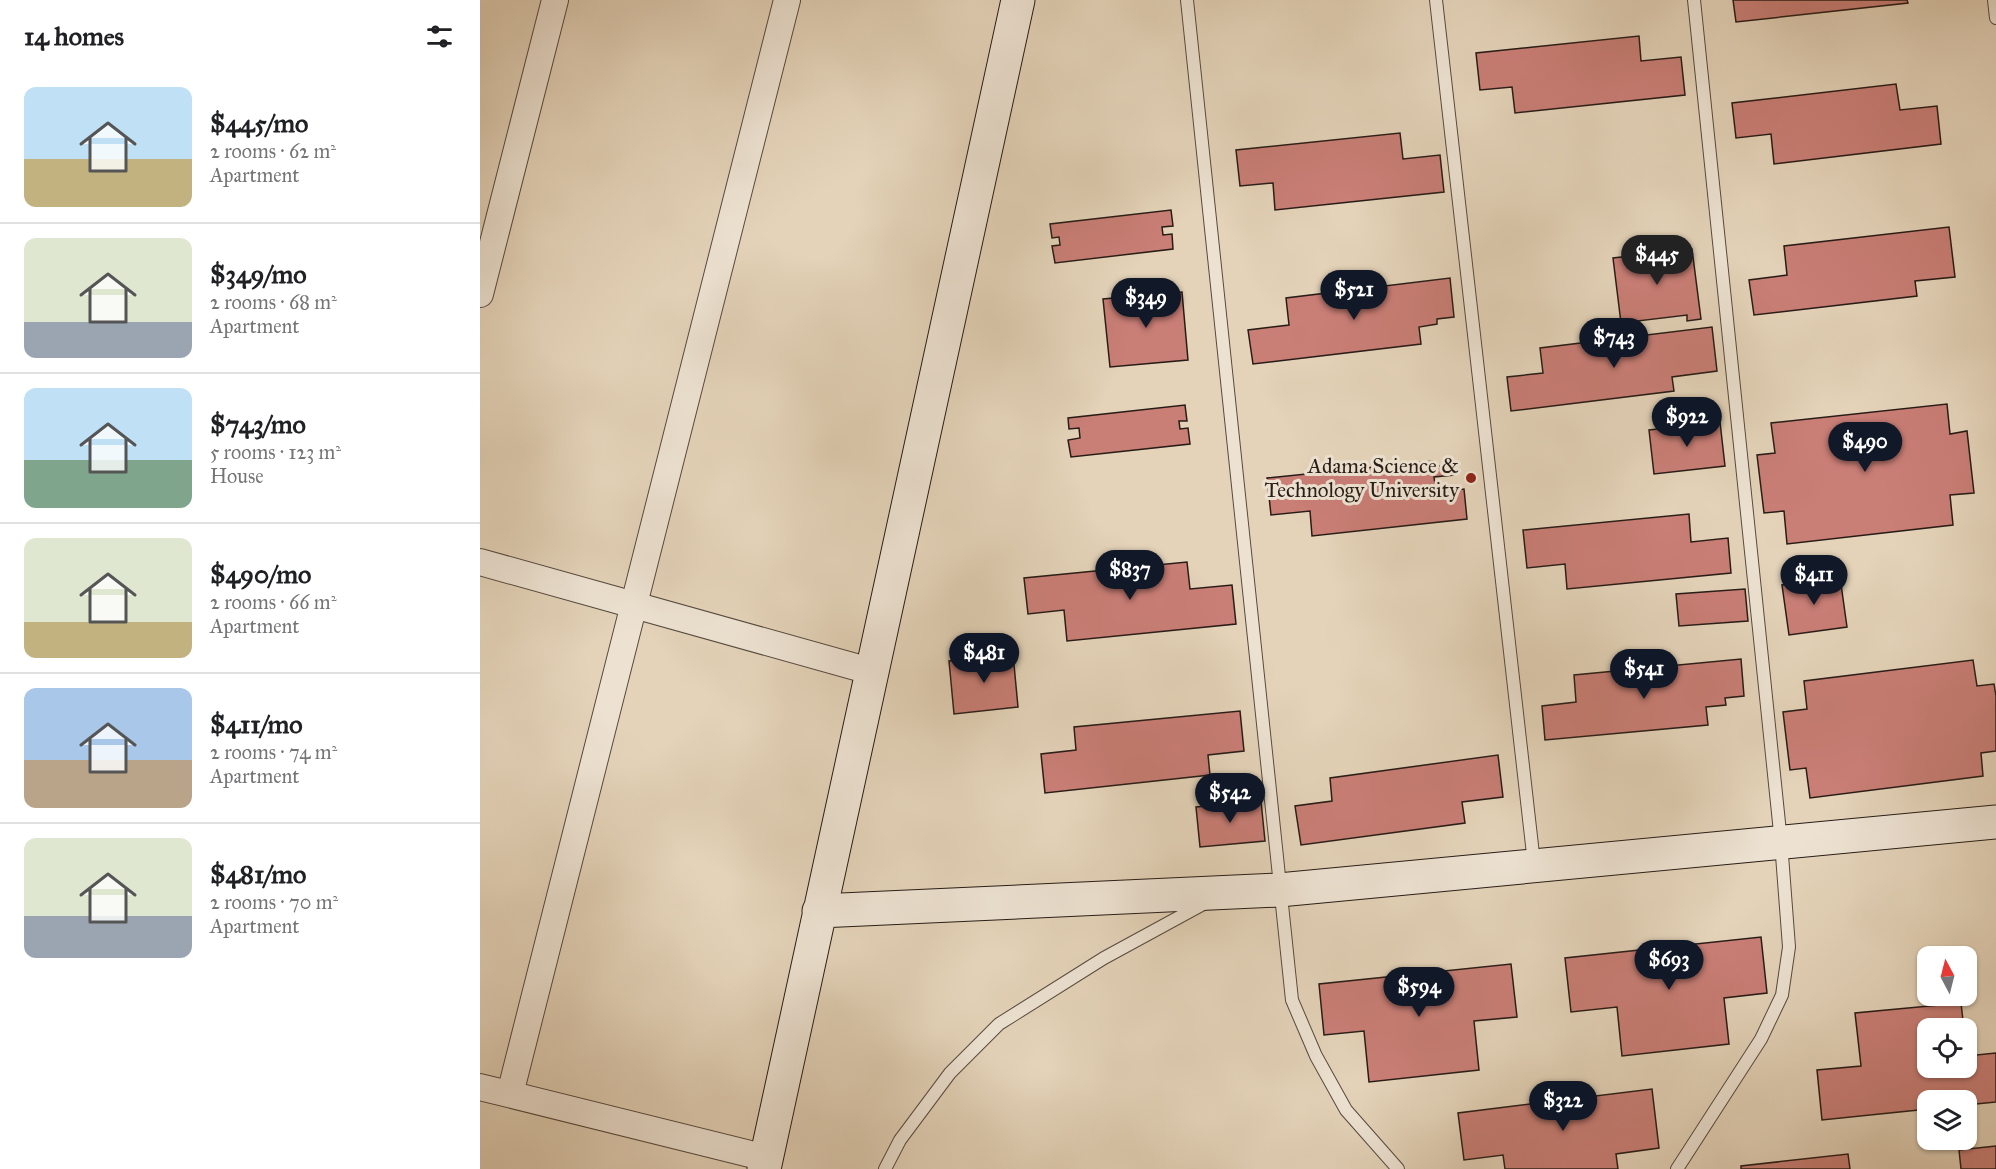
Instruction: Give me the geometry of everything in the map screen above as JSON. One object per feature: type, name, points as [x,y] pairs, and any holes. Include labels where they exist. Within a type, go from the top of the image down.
[{"type":"street","points":[[480,294],[555,0]]},
{"type":"street","points":[[510,1094],[787,0]]},
{"type":"street","points":[[480,1087],[765,1164],[870,671],[1018,0]]},
{"type":"street","points":[[480,562],[870,671]]},
{"type":"street","points":[[819,911],[1279,890],[1996,822]]},
{"type":"lane","points":[[1187,0],[1292,1000],[1316,1056],[1346,1110],[1398,1169]]},
{"type":"lane","points":[[1436,0],[1534,865]]},
{"type":"lane","points":[[1677,1169],[1761,1039],[1782,995],[1789,948],[1781,842],[1694,0]]},
{"type":"lane","points":[[1994,0],[1996,18]]},
{"type":"lane","points":[[885,1169],[900,1140],[950,1073],[999,1024],[1104,958],[1222,893]]},
{"type":"building","points":[[1733,0],[1907,0],[1908,3],[1736,22]]},
{"type":"building","points":[[1639,36],[1641,61],[1681,57],[1685,95],[1515,113],[1512,87],[1480,90],[1476,53]]},
{"type":"building","points":[[1896,84],[1900,110],[1937,106],[1941,144],[1774,164],[1771,134],[1736,138],[1732,103]]},
{"type":"building","points":[[1400,133],[1403,159],[1440,155],[1444,192],[1275,210],[1273,183],[1240,186],[1236,150]]},
{"type":"building","points":[[1171,210],[1173,226],[1162,227],[1163,235],[1172,234],[1173,249],[1055,263],[1052,246],[1060,245],[1059,237],[1052,238],[1050,224]]},
{"type":"building","points":[[1949,227],[1955,277],[1915,281],[1917,296],[1754,315],[1749,280],[1787,275],[1784,246]]},
{"type":"building","points":[[1692,249],[1701,319],[1687,321],[1687,315],[1621,323],[1613,258]]},
{"type":"building","points":[[1450,278],[1454,317],[1437,319],[1437,324],[1419,327],[1421,344],[1253,364],[1248,330],[1289,325],[1286,298]]},
{"type":"building","points":[[1182,292],[1188,360],[1110,367],[1103,299]]},
{"type":"building","points":[[1712,327],[1717,371],[1672,377],[1674,391],[1511,411],[1507,377],[1543,373],[1540,348]]},
{"type":"building","points":[[1947,404],[1950,434],[1967,431],[1974,493],[1950,495],[1953,525],[1787,544],[1784,511],[1764,513],[1757,455],[1775,453],[1771,423]]},
{"type":"building","points":[[1185,405],[1187,421],[1179,421],[1180,429],[1188,428],[1190,444],[1071,457],[1068,440],[1080,438],[1079,428],[1069,429],[1068,418]]},
{"type":"building","points":[[1720,422],[1725,466],[1654,474],[1649,430]]},
{"type":"building","points":[[1433,461],[1433,467],[1453,464],[1454,475],[1434,477],[1436,492],[1464,489],[1467,519],[1312,536],[1310,511],[1271,515],[1267,478]]},
{"type":"building","points":[[1689,514],[1691,542],[1728,538],[1731,573],[1567,589],[1565,564],[1527,568],[1523,530]]},
{"type":"building","points":[[1187,562],[1190,589],[1232,585],[1236,624],[1067,641],[1064,610],[1028,614],[1024,578]]},
{"type":"building","points":[[1840,577],[1847,627],[1789,635],[1782,585]]},
{"type":"building","points":[[1745,589],[1748,621],[1679,626],[1676,594]]},
{"type":"building","points":[[1013,654],[1018,707],[954,714],[949,661]]},
{"type":"building","points":[[1741,659],[1744,696],[1725,698],[1726,705],[1706,707],[1708,725],[1545,740],[1542,706],[1576,702],[1574,675]]},
{"type":"building","points":[[1973,660],[1977,686],[1994,684],[1996,696],[1996,751],[1981,753],[1983,776],[1810,798],[1806,768],[1790,770],[1783,712],[1807,709],[1804,681]]},
{"type":"building","points":[[1240,711],[1244,751],[1208,755],[1210,775],[1045,793],[1041,754],[1076,750],[1074,727]]},
{"type":"building","points":[[1498,755],[1503,797],[1462,802],[1465,823],[1301,845],[1295,806],[1332,801],[1330,778]]},
{"type":"building","points":[[1261,801],[1265,841],[1200,847],[1196,807]]},
{"type":"building","points":[[1761,937],[1767,993],[1724,998],[1729,1044],[1622,1056],[1617,1007],[1571,1012],[1565,958]]},
{"type":"building","points":[[1511,964],[1517,1017],[1474,1021],[1479,1070],[1369,1082],[1364,1031],[1324,1035],[1319,984]]},
{"type":"building","points":[[1929,1006],[1961,1006],[1963,1018],[1917,1018],[1917,1078],[1977,1078],[1977,1055],[1996,1053],[1996,1102],[1977,1104],[1977,1090],[1917,1090],[1917,1110],[1822,1120],[1817,1070],[1861,1066],[1855,1013]]},
{"type":"building","points":[[1652,1089],[1659,1148],[1616,1154],[1618,1169],[1505,1169],[1503,1155],[1464,1160],[1458,1113]]},
{"type":"building","points":[[1996,1146],[1996,1169],[1961,1169],[1959,1150],[1977,1150],[1977,1148]]},
{"type":"building","points":[[1848,1154],[1850,1169],[1741,1169],[1741,1166]]},
{"type":"place","name":"Adama Science & Technology University","points":[[1471,478]]}]
